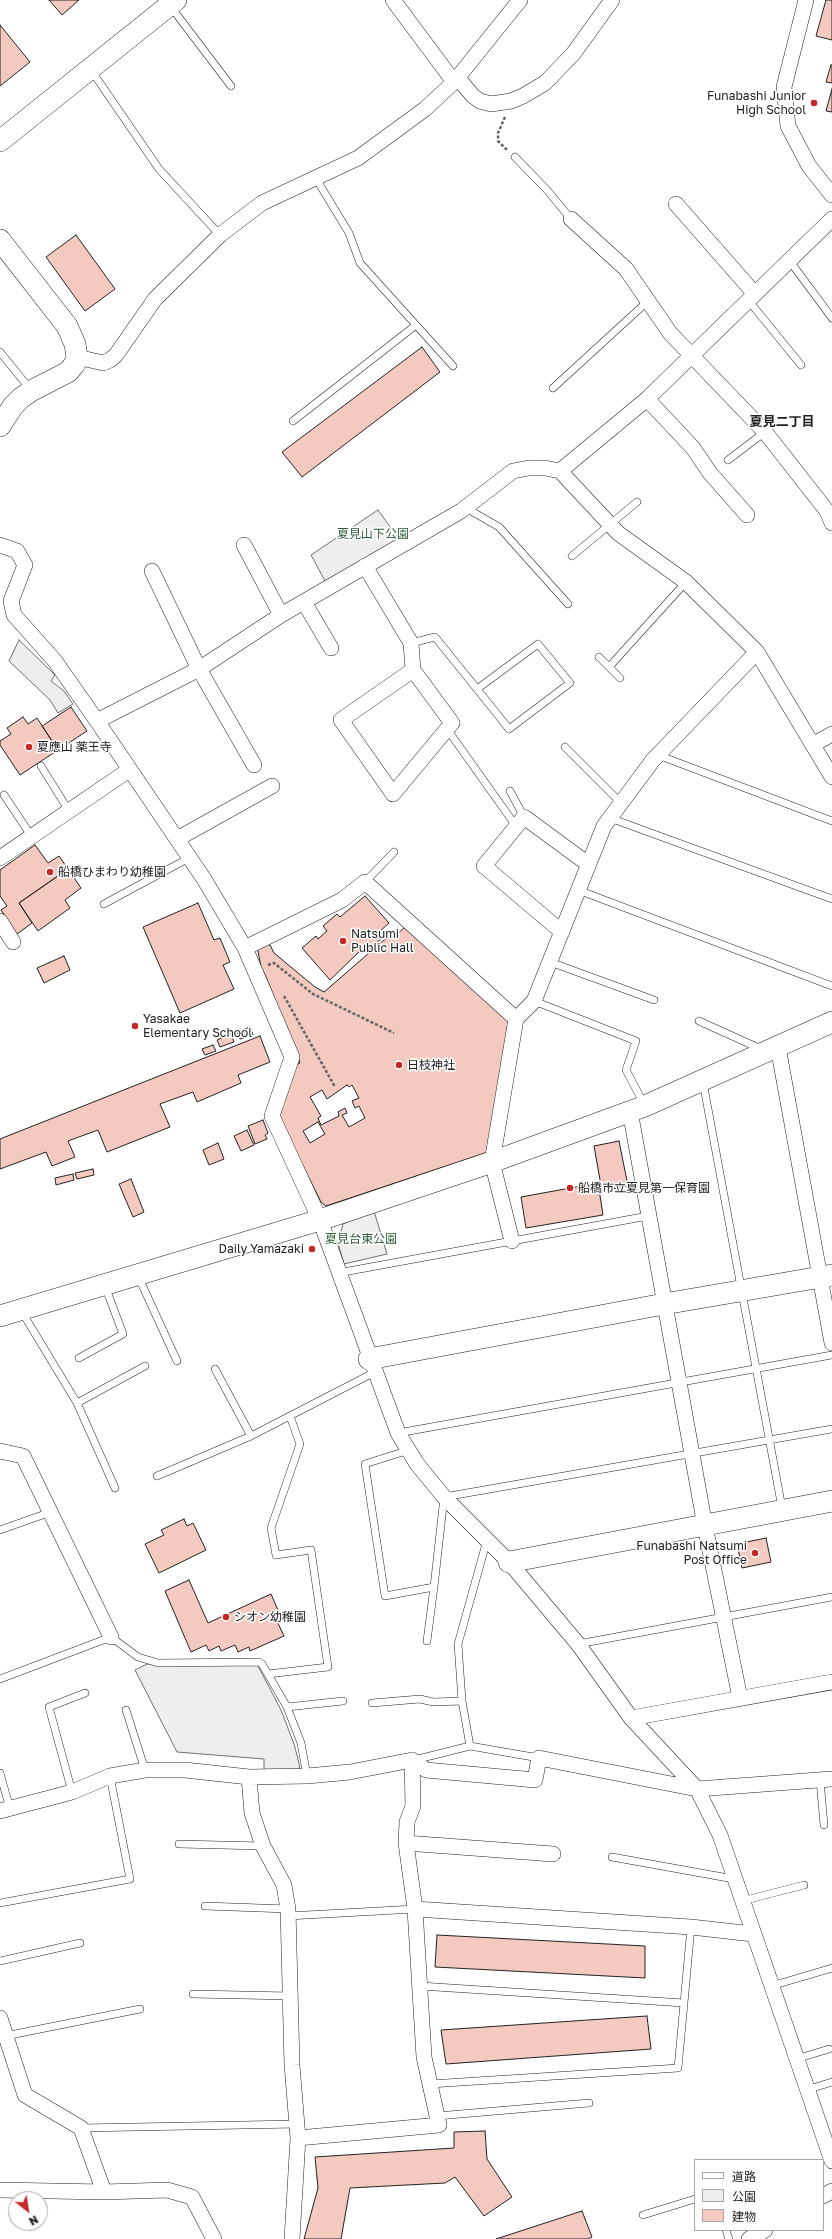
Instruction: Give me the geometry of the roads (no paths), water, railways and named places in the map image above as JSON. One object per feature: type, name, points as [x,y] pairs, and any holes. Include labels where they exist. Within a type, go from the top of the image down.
[{"type":"street","points":[[393,0],[456,80],[480,101],[491,104],[512,101],[545,83],[573,54],[612,0]]},
{"type":"street","points":[[77,357],[103,362],[116,355],[155,298],[220,235],[262,203],[315,176],[358,158],[425,109],[456,80],[520,0]]},
{"type":"street","points":[[806,0],[784,87],[788,126],[809,166],[832,195]]},
{"type":"street","points":[[0,141],[90,69],[170,2]]},
{"type":"street","points":[[676,204],[752,297]]},
{"type":"street","points":[[571,219],[626,269],[670,332],[691,356],[765,432],[827,511],[832,524]]},
{"type":"street","points":[[560,471],[647,399],[832,219]]},
{"type":"street","points":[[0,240],[67,326],[75,344],[77,357],[74,365],[68,372],[31,391],[13,406],[0,426]]},
{"type":"street","points":[[647,399],[693,448],[710,473],[746,514]]},
{"type":"street","points":[[97,721],[199,669],[281,615],[466,508],[513,471],[529,468],[546,468],[560,471],[618,533],[686,582],[757,652],[814,744],[832,777]]},
{"type":"street","points":[[0,545],[17,552],[25,565],[11,601],[14,615],[55,661],[189,858],[245,948],[261,967],[292,1057],[272,1116],[320,1220],[372,1366],[398,1433],[417,1464],[444,1497],[508,1562],[578,1644],[631,1718],[697,1789],[720,1836],[770,1986],[832,2161]]},
{"type":"street","points":[[244,545],[281,615]]},
{"type":"street","points":[[365,566],[411,643],[413,670],[452,723],[393,794],[341,720],[413,670]]},
{"type":"street","points":[[152,571],[199,669],[254,765]]},
{"type":"street","points":[[304,602],[331,648]]},
{"type":"street","points":[[512,1241],[492,1162],[516,1019],[534,1000],[588,864],[604,826],[609,818],[658,755],[757,652]]},
{"type":"street","points":[[814,744],[832,734]]},
{"type":"street","points":[[0,858],[129,770]]},
{"type":"street","points":[[177,840],[272,786]]},
{"type":"street","points":[[562,932],[484,866],[520,822],[588,864]]},
{"type":"street","points":[[245,948],[342,900],[365,882],[516,1019]]},
{"type":"street","points":[[1,925],[13,942]]},
{"type":"street","points":[[0,1316],[138,1276],[320,1220],[492,1162],[637,1108],[772,1050],[832,1022]]},
{"type":"street","points":[[772,1050],[826,1276],[832,1343]]},
{"type":"street","points":[[637,1108],[648,1216],[705,1526],[740,1698]]},
{"type":"street","points":[[372,1366],[664,1304],[826,1276]]},
{"type":"street","points":[[0,1451],[23,1456],[111,1637]]},
{"type":"street","points":[[508,1562],[832,1501]]},
{"type":"street","points":[[631,1718],[832,1682]]},
{"type":"street","points":[[5,1810],[72,1792],[110,1776],[145,1770],[185,1770],[248,1777],[307,1776],[350,1772],[412,1760],[426,1770],[535,1780],[539,1758],[697,1789],[826,1779]]},
{"type":"street","points":[[298,2131],[439,2125],[424,2057],[415,1909],[406,1843],[407,1822],[413,1806],[412,1760]]},
{"type":"street","points":[[248,1777],[252,1813],[263,1846],[284,1885],[288,1913],[292,2065],[298,2131],[292,2239]]},
{"type":"street","points":[[406,1843],[553,1854]]},
{"type":"street","points":[[415,1909],[691,1927],[753,1934]]},
{"type":"street","points":[[0,2018],[25,2095],[81,2128],[104,2192]]},
{"type":"street","points":[[0,2190],[104,2192],[168,2190],[192,2198],[214,2239]]},
{"type":"street","points":[[750,2239],[763,2231]]},
{"type":"lane","points":[[170,2],[231,86]]},
{"type":"lane","points":[[90,69],[159,169],[220,235]]},
{"type":"lane","points":[[515,157],[571,219]]},
{"type":"lane","points":[[315,176],[349,233],[360,263],[453,366]]},
{"type":"lane","points":[[789,260],[832,318]]},
{"type":"lane","points":[[752,297],[801,365]]},
{"type":"lane","points":[[553,388],[648,301]]},
{"type":"lane","points":[[293,421],[416,325]]},
{"type":"lane","points":[[0,352],[31,391]]},
{"type":"lane","points":[[728,460],[765,432]]},
{"type":"lane","points":[[572,556],[637,502]]},
{"type":"lane","points":[[466,508],[499,527],[568,604]]},
{"type":"lane","points":[[609,667],[686,582]]},
{"type":"lane","points":[[411,643],[435,637],[509,729],[570,683],[538,644],[477,689]]},
{"type":"lane","points":[[599,657],[620,678]]},
{"type":"lane","points":[[447,729],[520,822]]},
{"type":"lane","points":[[565,747],[621,803]]},
{"type":"lane","points":[[658,755],[832,821]]},
{"type":"lane","points":[[41,766],[69,811]]},
{"type":"lane","points":[[510,791],[520,822]]},
{"type":"lane","points":[[4,795],[32,837]]},
{"type":"lane","points":[[609,818],[832,899]]},
{"type":"lane","points":[[365,882],[394,852]]},
{"type":"lane","points":[[104,904],[189,858]]},
{"type":"lane","points":[[578,890],[832,986]]},
{"type":"lane","points":[[550,962],[654,1000]]},
{"type":"lane","points":[[534,1000],[636,1041],[626,1070],[637,1108]]},
{"type":"lane","points":[[699,1021],[772,1050]]},
{"type":"lane","points":[[703,1080],[782,1511]]},
{"type":"lane","points":[[338,1273],[648,1216]]},
{"type":"lane","points":[[138,1276],[177,1361]]},
{"type":"lane","points":[[79,1358],[123,1334],[105,1285]]},
{"type":"lane","points":[[21,1310],[77,1403],[115,1488]]},
{"type":"lane","points":[[398,1433],[832,1355]]},
{"type":"lane","points":[[77,1403],[145,1366]]},
{"type":"lane","points":[[157,1476],[251,1436],[290,1416],[372,1366]]},
{"type":"lane","points":[[215,1369],[251,1436]]},
{"type":"lane","points":[[268,1674],[328,1667],[311,1550],[276,1555],[271,1528],[300,1444],[290,1416]]},
{"type":"lane","points":[[427,1641],[444,1497],[832,1429]]},
{"type":"lane","points":[[409,1450],[365,1464],[385,1596],[434,1587]]},
{"type":"lane","points":[[0,1530],[51,1512]]},
{"type":"lane","points":[[470,1746],[462,1701],[458,1644],[487,1540]]},
{"type":"lane","points":[[578,1644],[832,1597]]},
{"type":"lane","points":[[0,1679],[111,1637],[147,1661],[158,1663],[259,1662],[288,1706],[301,1743],[307,1776]]},
{"type":"lane","points":[[72,1792],[48,1708],[85,1693]]},
{"type":"lane","points":[[372,1703],[420,1699],[434,1702],[462,1701]]},
{"type":"lane","points":[[288,1706],[343,1701]]},
{"type":"lane","points":[[126,1710],[145,1770]]},
{"type":"lane","points":[[412,1760],[470,1746],[539,1758]]},
{"type":"lane","points":[[0,1773],[5,1810]]},
{"type":"lane","points":[[0,1903],[130,1879],[110,1776]]},
{"type":"lane","points":[[824,1825],[826,1779]]},
{"type":"lane","points":[[179,1844],[263,1846]]},
{"type":"lane","points":[[612,1857],[734,1879]]},
{"type":"lane","points":[[742,1901],[804,1885]]},
{"type":"lane","points":[[205,1906],[288,1913],[415,1909]]},
{"type":"lane","points":[[430,2084],[678,2068],[691,1927]]},
{"type":"lane","points":[[0,1961],[80,1943]]},
{"type":"lane","points":[[770,1986],[832,1968]]},
{"type":"lane","points":[[420,1986],[684,2003]]},
{"type":"lane","points":[[193,1994],[290,1996]]},
{"type":"lane","points":[[5,2036],[140,2010]]},
{"type":"lane","points":[[796,2059],[829,2050]]},
{"type":"lane","points":[[806,2090],[832,2082]]},
{"type":"lane","points":[[437,2116],[589,2103]]},
{"type":"lane","points":[[81,2128],[298,2131]]},
{"type":"lane","points":[[643,2215],[694,2198]]},
{"type":"place","name":"Funabashi Junior High School","points":[[814,103]]},
{"type":"place","name":"夏應山 薬王寺","points":[[29,747]]},
{"type":"place","name":"船橋ひまわり幼稚園","points":[[50,872]]},
{"type":"place","name":"Natsumi Public Hall","points":[[343,941]]},
{"type":"place","name":"Yasakae Elementary School","points":[[135,1026]]},
{"type":"place","name":"日枝神社","points":[[399,1065]]},
{"type":"place","name":"船橋市立夏見第一保育園","points":[[570,1188]]},
{"type":"place","name":"Daily Yamazaki","points":[[312,1249]]},
{"type":"place","name":"Funabashi Natsumi Post Office","points":[[755,1553]]},
{"type":"place","name":"シオン幼稚園","points":[[226,1617]]},
{"type":"district","name":"夏見二丁目","points":[[782,422]]},
{"type":"park label","name":"夏見山下公園","points":[[373,534]]},
{"type":"park label","name":"夏見台東公園","points":[[361,1239]]}]
